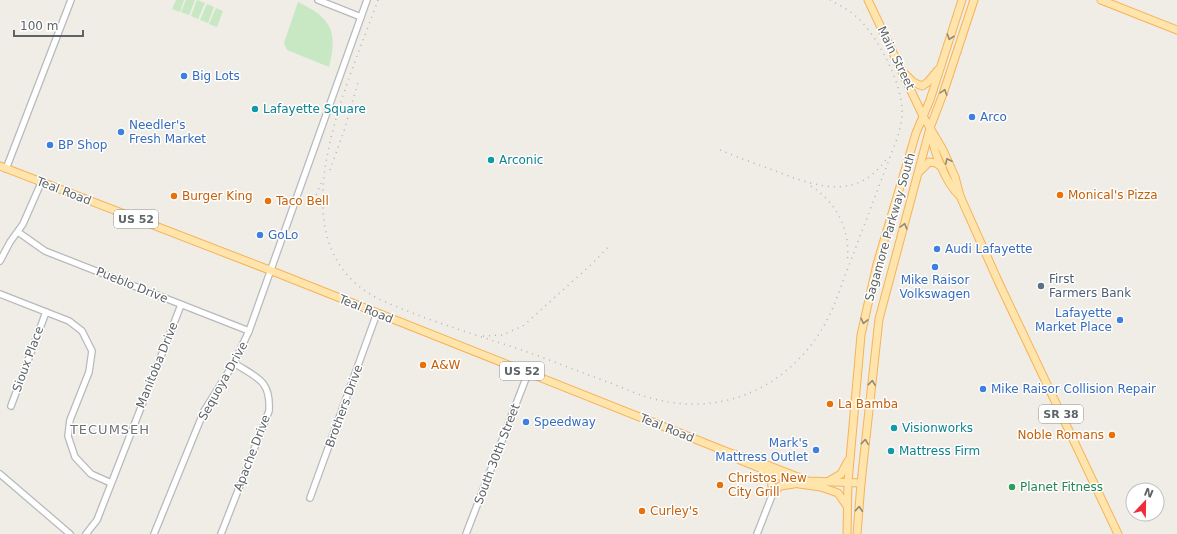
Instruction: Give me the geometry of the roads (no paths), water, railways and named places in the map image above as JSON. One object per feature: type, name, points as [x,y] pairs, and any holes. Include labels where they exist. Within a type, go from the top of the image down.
[{"type":"main road","name":"Main Street","points":[[868,0],[924,116]]},
{"type":"main road","name":"Sagamore Parkway South","points":[[847,534],[848,482],[861,335],[877,264],[916,134],[924,116],[962,0]]},
{"type":"main road","name":"Sagamore Parkway South","points":[[857,534],[861,483],[879,320],[930,128],[943,94],[974,0]]},
{"type":"main road","points":[[1101,0],[1177,30]]},
{"type":"main road","points":[[901,69],[913,82],[922,86],[928,82],[939,68]]},
{"type":"main road","name":"SR 38","points":[[924,116],[943,150],[955,177],[960,196],[1079,455],[1118,534]]},
{"type":"main road","name":"SR 38","points":[[930,128],[933,148],[953,188],[960,196]]},
{"type":"main road","points":[[917,176],[929,162],[936,162],[943,168]]},
{"type":"main road","name":"Teal Road","points":[[3,168],[272,271],[730,453],[757,461],[802,479],[822,485]]},
{"type":"main road","points":[[822,485],[841,474],[851,449]]},
{"type":"main road","name":"Teal Road","points":[[730,453],[741,460],[799,484],[822,485],[848,482]]},
{"type":"main road","points":[[762,469],[771,480],[773,493],[786,484],[799,484]]},
{"type":"main road","name":"US 52","points":[[848,482],[861,483]]},
{"type":"main road","name":"US 52","points":[[822,485],[842,496],[848,508]]},
{"type":"street","points":[[3,168],[71,0]]},
{"type":"street","points":[[318,0],[360,17]]},
{"type":"street","name":"Sequoya Drive","points":[[154,534],[204,411],[234,363],[249,331],[272,271],[367,0]]},
{"type":"street","points":[[0,261],[3,253],[26,219],[41,183]]},
{"type":"street","name":"Pueblo Drive","points":[[18,232],[45,250],[249,331]]},
{"type":"street","points":[[0,294],[46,312],[68,322],[82,331],[92,351],[89,372],[70,420],[68,436],[75,457],[91,474],[111,483]]},
{"type":"street","name":"Manitoba Drive","points":[[86,534],[97,520],[181,305]]},
{"type":"street","name":"Sioux Place","points":[[11,406],[46,312]]},
{"type":"street","name":"Brothers Drive","points":[[310,498],[377,313]]},
{"type":"street","name":"Apache Drive","points":[[221,534],[269,411],[268,389],[263,382],[234,363]]},
{"type":"street","name":"South 30th Street","points":[[466,534],[528,373]]},
{"type":"street","points":[[0,474],[70,534]]},
{"type":"street","points":[[757,534],[773,493]]},
{"type":"railway","points":[[378,0],[350,74],[326,160],[323,202],[328,241],[346,274],[379,299],[417,315],[533,354],[647,397],[686,404],[714,403],[740,397],[764,386],[786,371],[805,352],[821,330],[834,305],[898,136],[902,116],[901,98],[898,86],[887,60],[866,26],[852,13],[830,0]]},
{"type":"railway","points":[[330,170],[344,131],[358,82]]},
{"type":"railway","points":[[720,150],[807,182],[822,186],[836,187],[850,185],[863,180],[876,172],[887,158]]},
{"type":"railway","points":[[312,206],[321,183]]},
{"type":"railway","points":[[811,186],[829,201],[841,219],[847,240],[847,263]]},
{"type":"railway","points":[[483,336],[502,335],[523,326],[593,263],[610,245]]},
{"type":"place","name":"Big Lots","points":[[184,76]]},
{"type":"place","name":"Lafayette Square","points":[[255,109]]},
{"type":"place","name":"Arco","points":[[972,117]]},
{"type":"place","name":"Needler's Fresh Market","points":[[121,132]]},
{"type":"place","name":"BP Shop","points":[[50,145]]},
{"type":"place","name":"Arconic","points":[[491,160]]},
{"type":"place","name":"Monical's Pizza","points":[[1060,195]]},
{"type":"place","name":"Burger King","points":[[174,196]]},
{"type":"place","name":"Taco Bell","points":[[268,201]]},
{"type":"place","name":"GoLo","points":[[260,235]]},
{"type":"place","name":"Audi Lafayette","points":[[937,249]]},
{"type":"place","name":"Mike Raisor Volkswagen","points":[[935,267]]},
{"type":"place","name":"First Farmers Bank","points":[[1041,286]]},
{"type":"place","name":"Lafayette Market Place","points":[[1120,320]]},
{"type":"place","name":"A&W","points":[[423,365]]},
{"type":"place","name":"Mike Raisor Collision Repair","points":[[983,389]]},
{"type":"place","name":"La Bamba","points":[[830,404]]},
{"type":"place","name":"Speedway","points":[[526,422]]},
{"type":"place","name":"Visionworks","points":[[894,428]]},
{"type":"place","name":"Noble Romans","points":[[1112,435]]},
{"type":"place","name":"Mark's Mattress Outlet","points":[[816,450]]},
{"type":"place","name":"Mattress Firm","points":[[891,451]]},
{"type":"place","name":"Christos New City Grill","points":[[720,485]]},
{"type":"place","name":"Planet Fitness","points":[[1012,487]]},
{"type":"place","name":"Curley's","points":[[642,511]]},
{"type":"district","name":"TECUMSEH","points":[[110,429]]}]
